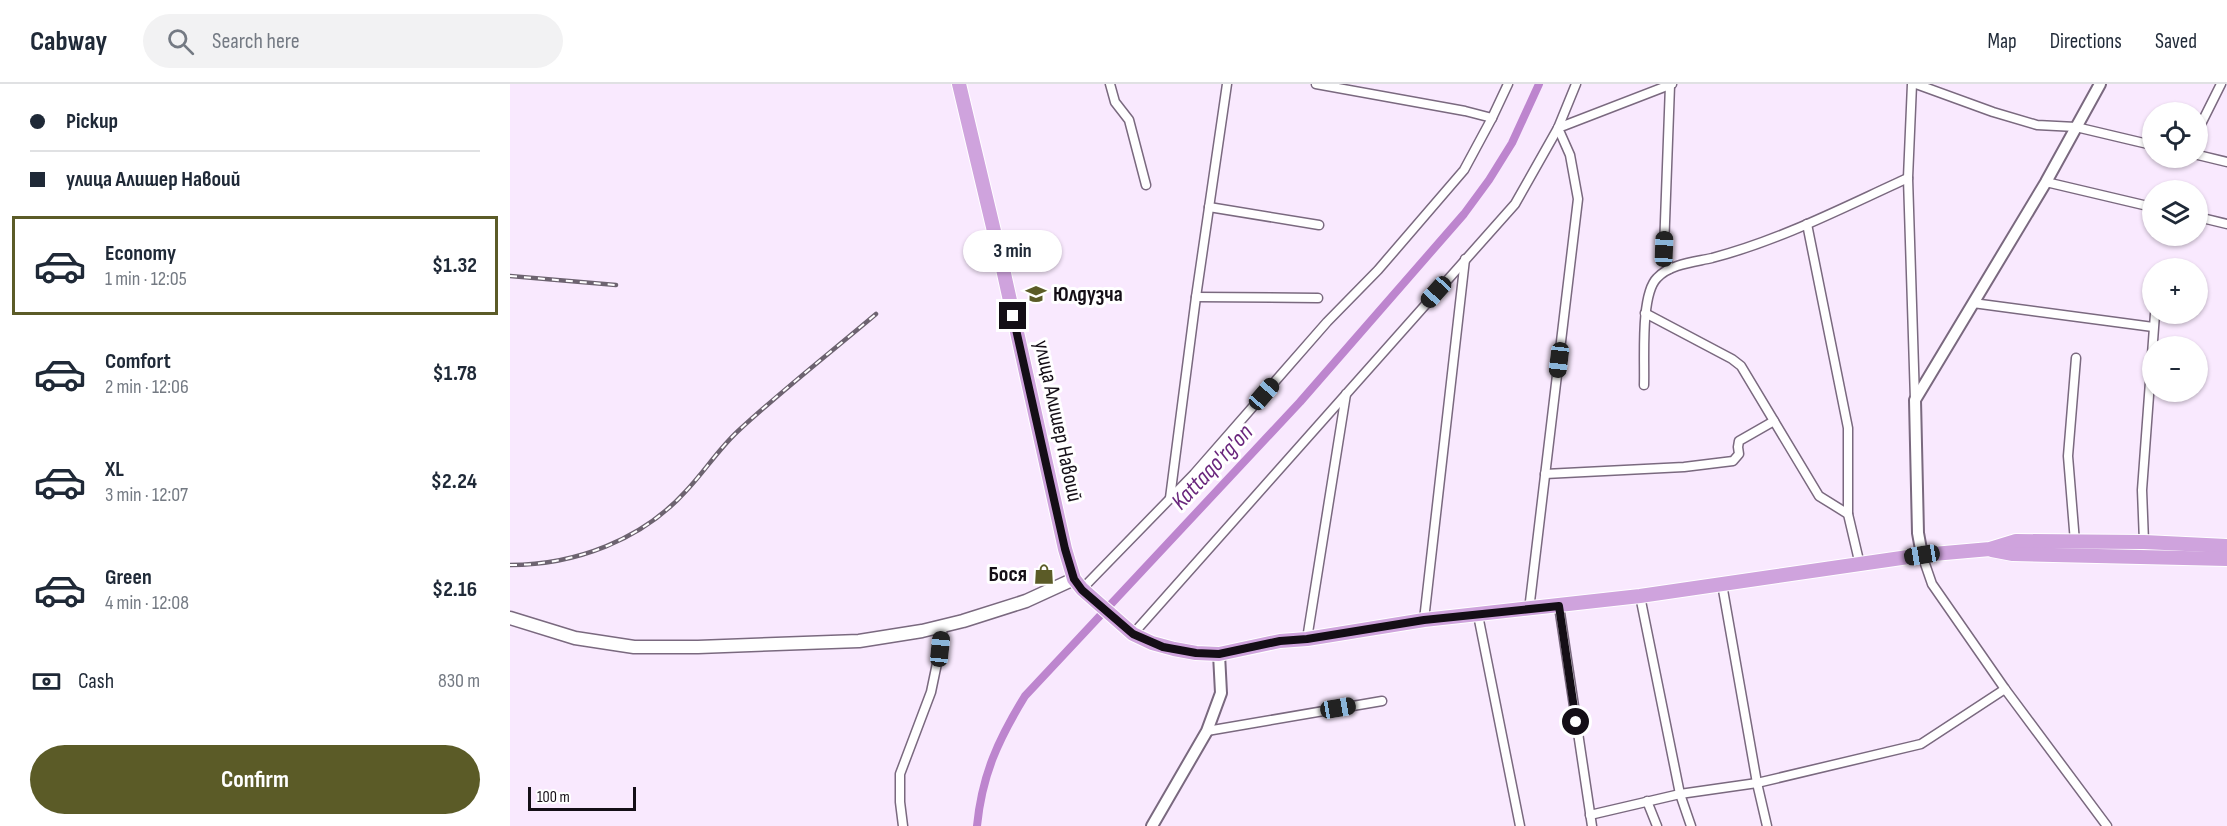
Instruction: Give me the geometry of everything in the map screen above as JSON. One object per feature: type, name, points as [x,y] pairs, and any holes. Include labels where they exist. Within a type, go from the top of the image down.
[{"type":"main road","name":"улица Алишер Навоий","points":[[959,84],[1065,549],[1078,584]]},
{"type":"main road","points":[[510,618],[575,638],[604,644],[666,648],[859,641],[943,626],[1078,584],[1133,634],[1152,643],[1174,649],[1219,654],[1280,641],[1307,639],[1424,620],[1640,596],[1922,555],[1990,549],[2016,541],[2144,542],[2227,546]]},
{"type":"main road","points":[[1990,549],[2013,554],[2227,559]]},
{"type":"street","points":[[1110,84],[1115,102],[1129,120],[1146,184]]},
{"type":"street","points":[[1170,499],[1227,84]]},
{"type":"street","points":[[1316,84],[1492,118]]},
{"type":"street","points":[[1078,584],[1170,499],[1327,322],[1378,270],[1464,170],[1508,84]]},
{"type":"street","points":[[1133,634],[1515,204],[1558,128],[1576,84]]},
{"type":"street","points":[[1558,128],[1671,84],[1664,249],[1669,269]]},
{"type":"street","points":[[2107,826],[2005,689],[1932,584],[1922,555],[1918,533],[1908,178],[1914,84],[2037,125],[2076,127],[2142,143]]},
{"type":"street","points":[[1915,400],[2046,182],[2100,84]]},
{"type":"street","points":[[2208,110],[2221,84]]},
{"type":"street","points":[[1529,610],[1578,199],[1570,155],[1558,128]]},
{"type":"street","points":[[2208,157],[2227,162]]},
{"type":"street","points":[[1644,385],[1645,313],[1650,290],[1656,279],[1669,269],[1751,248],[1908,178]]},
{"type":"street","points":[[2046,182],[2142,205]]},
{"type":"street","points":[[1209,207],[1319,225]]},
{"type":"street","points":[[2208,219],[2227,224]]},
{"type":"street","points":[[1807,224],[1848,428],[1848,514],[1860,565]]},
{"type":"street","points":[[1424,620],[1466,259]]},
{"type":"street","points":[[1196,297],[1318,298]]},
{"type":"street","points":[[1973,303],[2153,327]]},
{"type":"street","points":[[1645,313],[1741,366],[1819,496],[1848,514]]},
{"type":"street","points":[[2144,542],[2142,490],[2153,324]]},
{"type":"street","points":[[2075,542],[2068,456],[2076,358]]},
{"type":"street","points":[[1307,639],[1346,393]]},
{"type":"street","points":[[1545,474],[1684,467],[1734,461],[1739,453],[1740,441],[1774,421]]},
{"type":"street","points":[[1722,584],[1757,783],[1767,826]]},
{"type":"street","points":[[1640,596],[1680,794],[1691,826]]},
{"type":"street","points":[[1559,606],[1592,826]]},
{"type":"street","points":[[1478,615],[1520,826]]},
{"type":"street","points":[[903,826],[900,774],[931,692],[943,626]]},
{"type":"street","points":[[1152,826],[1207,731],[1221,693],[1219,654]]},
{"type":"street","points":[[1590,816],[1680,794],[1757,783],[1921,744],[2005,689]]},
{"type":"street","points":[[1207,731],[1382,700]]},
{"type":"street","points":[[1647,801],[1657,826]]},
{"type":"waterway","name":"Kattaqo'rg'on","points":[[977,826],[987,774],[999,743],[1025,696],[1300,402],[1464,214],[1512,143],[1539,84]]},
{"type":"railway","points":[[510,276],[616,285]]},
{"type":"railway","points":[[510,565],[534,564],[583,555],[628,536],[649,523],[686,491],[737,432],[876,314]]},
{"type":"place","name":"Юлдузча","points":[[1036,294]]},
{"type":"place","name":"Бося","points":[[1044,574]]},
{"type":"route","points":[[1013,316],[1065,549],[1074,579],[1082,590],[1133,634],[1163,647],[1196,653],[1219,654],[1280,641],[1307,639],[1424,620],[1559,606],[1576,722]]}]
